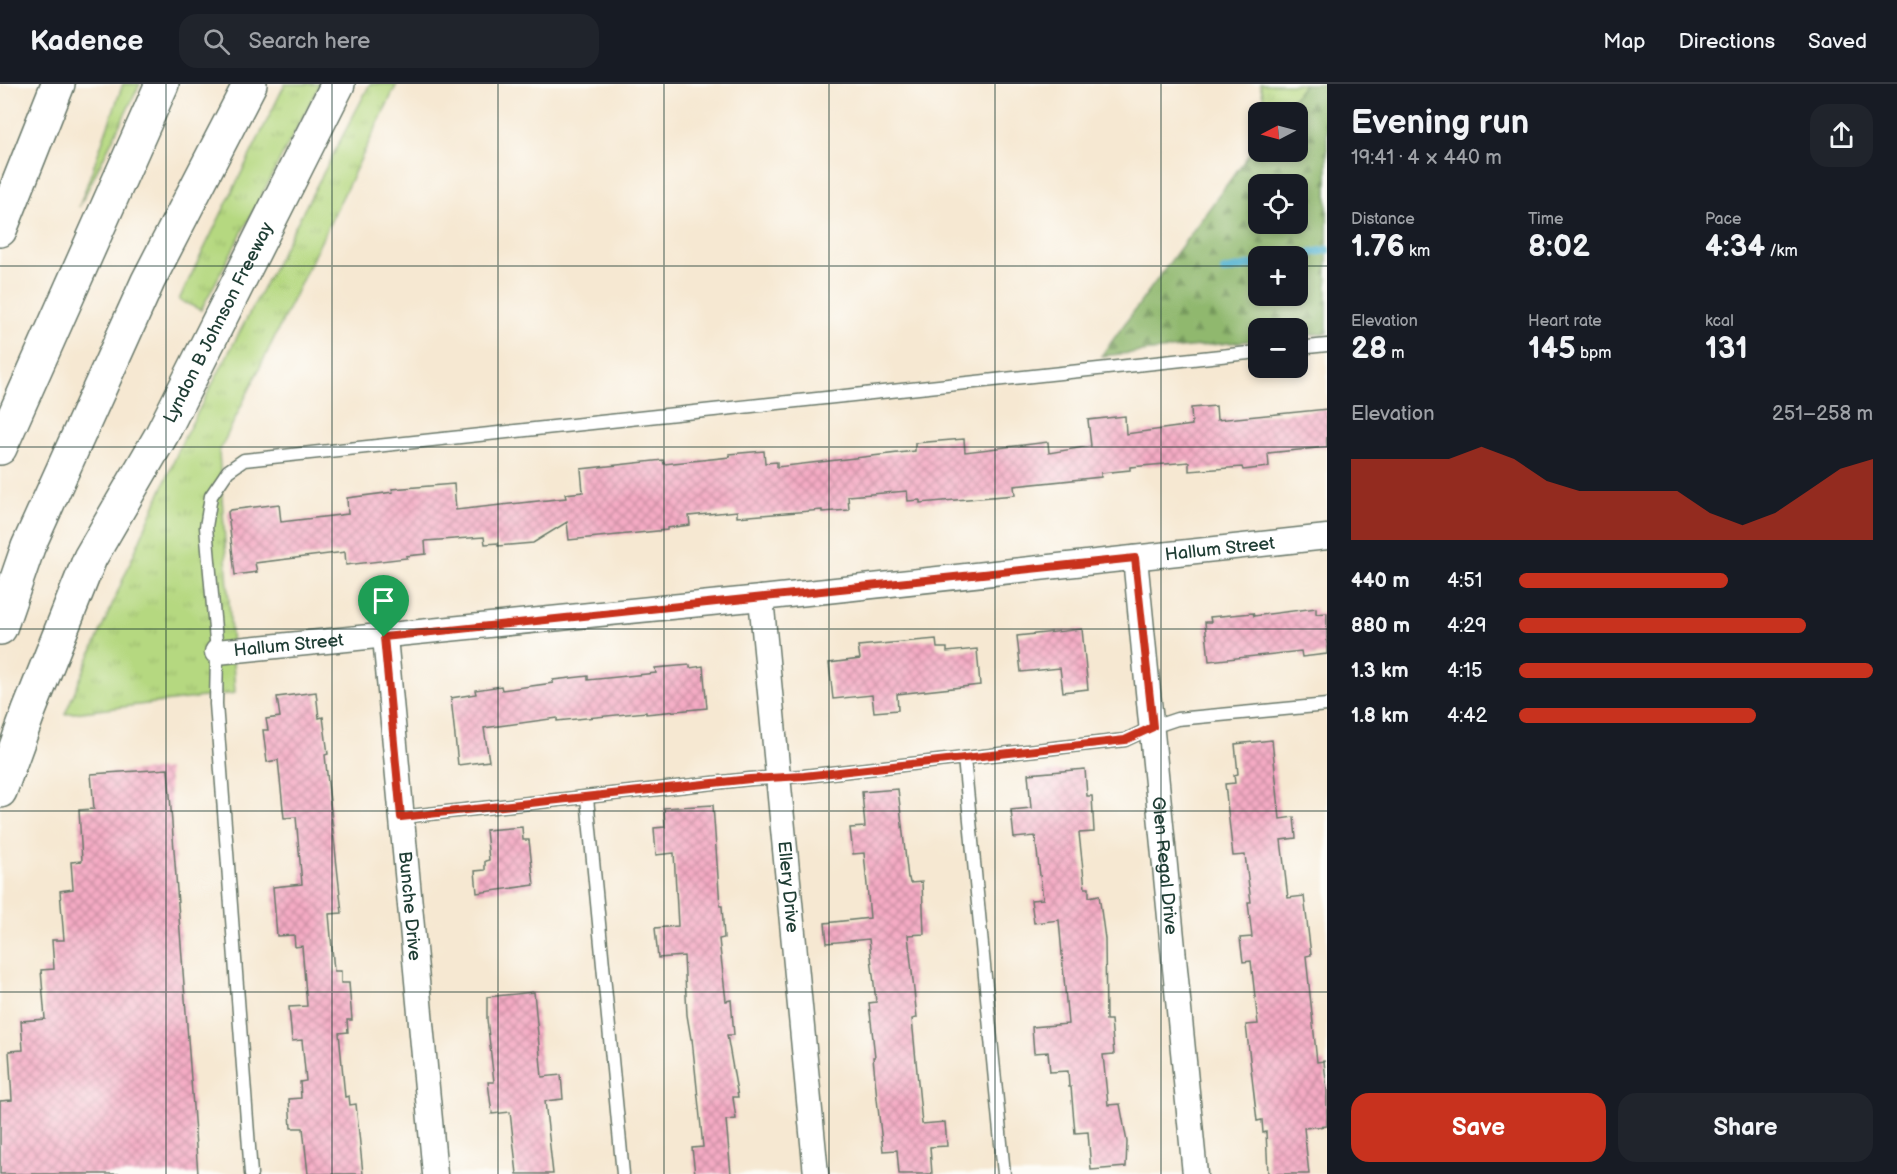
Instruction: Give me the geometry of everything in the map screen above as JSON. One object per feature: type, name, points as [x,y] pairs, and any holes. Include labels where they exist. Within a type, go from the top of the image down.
[{"type":"main road","points":[[0,230],[58,84]]},
{"type":"main road","points":[[0,447],[162,84]]},
{"type":"main road","points":[[0,628],[28,547],[148,281],[250,84]]},
{"type":"main road","name":"Lyndon B Johnson Freeway","points":[[0,791],[33,700],[90,558],[162,434],[338,84]]},
{"type":"street","name":"Hallum Street","points":[[217,652],[761,598],[1327,537]]},
{"type":"street","name":"Glen Regal Drive","points":[[1135,558],[1195,1174]]},
{"type":"street","name":"Ellery Drive","points":[[761,598],[816,1174]]},
{"type":"street","name":"Bunche Drive","points":[[384,637],[435,1174]]},
{"type":"lane","points":[[1308,347],[1327,345]]},
{"type":"lane","points":[[251,1174],[216,704],[217,652],[206,527],[211,496],[228,471],[243,460],[1248,353]]},
{"type":"lane","points":[[401,817],[1125,740],[1177,719],[1327,705]]},
{"type":"lane","points":[[964,758],[1004,1174]]},
{"type":"lane","points":[[587,798],[623,1174]]},
{"type":"green space","points":[[123,84],[140,84],[79,207]]},
{"type":"green space","points":[[285,84],[320,84],[201,310],[179,300]]},
{"type":"green space","points":[[370,84],[397,84],[219,452],[235,693],[65,714],[183,440]]},
{"type":"green space","points":[[1260,84],[1304,84],[1290,102],[1264,102]]},
{"type":"green space","points":[[1304,84],[1327,84],[1327,333],[1308,335],[1308,318],[1248,318],[1248,341],[1101,356],[1248,156],[1248,162],[1308,162],[1308,102],[1290,102]]},
{"type":"building","points":[[1216,406],[1217,420],[1327,409],[1327,447],[1268,453],[1269,467],[1189,471],[1189,462],[1130,467],[1130,470],[1101,473],[1101,477],[1014,486],[1015,495],[920,503],[920,500],[908,501],[907,491],[848,496],[849,510],[737,517],[737,511],[689,516],[690,525],[667,528],[667,530],[569,540],[567,522],[533,543],[498,546],[498,543],[485,544],[484,537],[425,541],[426,554],[406,556],[407,558],[346,565],[345,552],[255,563],[257,572],[235,575],[228,512],[230,510],[279,504],[281,522],[348,514],[347,498],[393,492],[392,489],[454,484],[456,510],[566,498],[565,494],[583,492],[581,469],[663,460],[664,464],[764,451],[765,463],[777,462],[777,467],[915,451],[915,443],[964,439],[965,452],[1048,442],[1049,453],[1091,446],[1088,420],[1125,416],[1126,434],[1192,425],[1191,408]]},
{"type":"building","points":[[1316,608],[1316,614],[1327,613],[1327,654],[1302,657],[1301,651],[1209,661],[1205,622],[1211,622],[1210,617],[1253,613],[1254,616]]},
{"type":"building","points":[[1082,629],[1088,689],[1063,692],[1060,668],[1021,672],[1017,636]]},
{"type":"building","points":[[936,639],[937,648],[947,648],[947,652],[977,649],[980,685],[897,694],[898,710],[874,712],[872,695],[833,699],[829,663],[860,659],[858,646]]},
{"type":"building","points":[[690,665],[690,668],[703,666],[707,708],[557,721],[557,718],[484,728],[489,761],[458,765],[451,698],[476,694],[475,690],[501,686],[502,690],[588,676],[588,680],[656,673],[655,668]]},
{"type":"building","points":[[316,692],[319,718],[323,717],[328,754],[325,755],[342,913],[329,914],[334,971],[341,971],[341,983],[349,983],[352,1020],[347,1020],[348,1032],[339,1033],[345,1097],[349,1096],[350,1105],[356,1104],[363,1174],[308,1174],[303,1128],[291,1128],[289,1099],[301,1098],[300,1082],[306,1081],[302,1040],[292,1041],[289,1007],[307,1006],[302,946],[295,947],[294,935],[277,936],[273,887],[302,884],[296,817],[284,818],[278,760],[267,762],[263,730],[268,730],[266,719],[280,717],[277,697]]},
{"type":"building","points":[[1272,740],[1280,819],[1294,817],[1296,838],[1281,840],[1288,898],[1304,896],[1311,955],[1306,956],[1317,1062],[1324,1061],[1327,1091],[1327,1126],[1304,1128],[1309,1174],[1268,1174],[1266,1132],[1263,1133],[1262,1120],[1257,1121],[1246,1025],[1258,1024],[1251,961],[1243,962],[1240,938],[1252,937],[1248,902],[1251,902],[1245,855],[1233,856],[1225,784],[1235,783],[1234,775],[1238,774],[1235,744]]},
{"type":"building","points":[[168,769],[198,1174],[0,1174],[0,1101],[12,1100],[9,1051],[23,1050],[21,1021],[45,1019],[41,970],[54,969],[52,940],[64,940],[60,891],[73,889],[71,862],[82,861],[79,810],[94,809],[91,774]]},
{"type":"building","points":[[1085,769],[1087,796],[1092,796],[1094,832],[1079,833],[1085,888],[1089,888],[1089,897],[1099,895],[1105,939],[1106,1020],[1111,1020],[1114,1054],[1103,1055],[1108,1105],[1120,1104],[1127,1142],[1126,1167],[1091,1170],[1088,1132],[1075,1133],[1068,1071],[1050,1072],[1048,1052],[1034,1053],[1032,1027],[1068,1024],[1059,920],[1034,923],[1031,900],[1043,899],[1035,836],[1014,838],[1011,810],[1031,808],[1028,774]]},
{"type":"building","points":[[898,789],[908,878],[910,883],[922,882],[924,934],[908,935],[917,1018],[912,1019],[922,1124],[945,1122],[947,1146],[930,1147],[932,1174],[899,1174],[897,1150],[883,1151],[869,1003],[876,1002],[869,939],[827,943],[825,923],[870,918],[864,853],[853,854],[850,828],[865,827],[862,792]]},
{"type":"building","points":[[713,805],[724,938],[719,939],[726,1001],[731,1000],[734,1035],[727,1035],[738,1097],[733,1097],[736,1119],[726,1120],[731,1174],[695,1174],[692,1148],[703,1147],[692,1039],[687,1015],[684,956],[658,958],[655,928],[678,926],[674,853],[656,855],[654,828],[665,827],[664,808]]},
{"type":"building","points":[[522,827],[523,840],[529,840],[534,885],[477,893],[475,871],[485,870],[485,861],[489,860],[486,830]]},
{"type":"building","points":[[534,992],[542,1077],[561,1075],[563,1099],[545,1101],[553,1174],[517,1174],[510,1112],[492,1114],[488,1082],[494,1082],[487,1019],[487,997]]},
{"type":"waterway","points":[[1308,253],[1327,250]]},
{"type":"waterway","points":[[1224,271],[1248,266]]},
{"type":"route","points":[[1135,558],[1153,727],[1125,740],[804,776],[750,779],[401,817],[384,637],[1135,558]]}]
